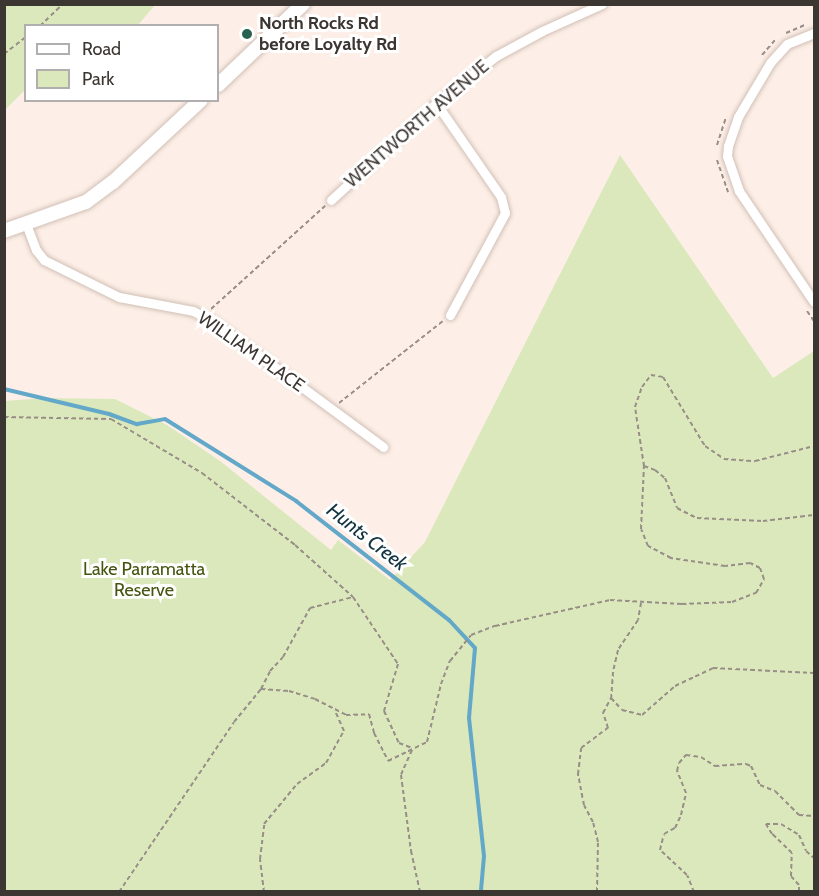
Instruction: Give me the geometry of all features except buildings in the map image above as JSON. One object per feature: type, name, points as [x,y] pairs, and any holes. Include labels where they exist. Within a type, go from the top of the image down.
[{"type":"main road","points":[[219,84],[303,4]]},
{"type":"main road","points":[[4,231],[71,209],[100,192],[199,102]]},
{"type":"street","name":"WENTWORTH AVENUE","points":[[331,200],[436,103],[496,56],[542,31],[602,4]]},
{"type":"street","points":[[814,33],[788,44],[770,63],[738,117],[729,140],[727,156],[739,191],[814,302]]},
{"type":"street","points":[[436,103],[501,197],[505,213],[450,315]]},
{"type":"street","name":"WILLIAM PLACE","points":[[26,224],[36,250],[52,265],[119,297],[193,311],[203,316],[243,342],[383,447]]},
{"type":"path","points":[[42,24],[63,4]]},
{"type":"path","points":[[761,57],[767,47],[782,35],[795,27],[814,23]]},
{"type":"path","points":[[4,54],[24,39]]},
{"type":"path","points":[[728,115],[717,144],[717,163],[730,197]]},
{"type":"path","points":[[203,316],[331,200]]},
{"type":"path","points":[[803,304],[814,321]]},
{"type":"path","points":[[331,409],[450,315]]},
{"type":"path","points":[[261,689],[289,691],[315,699],[346,715],[369,714],[374,734],[388,761],[427,742],[450,661],[466,639],[495,626],[610,600],[641,603],[732,602],[756,593],[764,579],[760,568],[750,562],[725,566],[671,558],[648,546],[640,529],[644,466],[635,407],[642,387],[651,375],[663,377],[705,447],[724,459],[755,461],[814,446]]},
{"type":"path","points":[[4,417],[111,419],[202,473],[295,544],[353,597],[398,664],[384,711],[399,743],[412,748]]},
{"type":"path","points":[[644,466],[655,470],[665,478],[677,508],[697,518],[727,517],[763,521],[814,515]]},
{"type":"path","points":[[119,891],[234,722],[261,689],[270,670],[284,657],[310,608],[353,597]]},
{"type":"path","points":[[597,891],[597,842],[593,822],[584,805],[578,774],[581,748],[608,728],[603,713],[611,698],[618,650],[638,620],[641,603]]},
{"type":"path","points":[[611,698],[622,710],[642,715],[675,686],[713,668],[814,673]]},
{"type":"path","points":[[264,891],[260,859],[264,824],[297,784],[326,763],[344,731],[335,711]]},
{"type":"path","points":[[412,748],[401,775],[411,851],[420,891]]},
{"type":"path","points":[[694,891],[687,875],[660,850],[664,834],[675,828],[681,815],[686,793],[677,771],[679,763],[686,755],[701,757],[715,766],[746,764],[751,766],[760,785],[775,791],[799,815],[814,816]]},
{"type":"path","points":[[799,891],[799,885],[791,876],[792,853],[772,834],[766,824],[782,824],[799,835],[807,851],[814,858]]},
{"type":"green space","points":[[5,4],[155,4],[139,24],[24,24],[24,91],[5,110]]},
{"type":"green space","name":"Lake Parramatta Reserve","points":[[620,155],[773,378],[814,351],[814,891],[5,891],[5,401],[44,398],[115,399],[167,425],[220,461],[331,550],[338,540],[390,580],[425,542]]},
{"type":"waterway","name":"Hunts Creek","points":[[4,389],[109,414],[137,424],[165,419],[296,501],[449,620],[475,648],[469,718],[484,856],[481,892]]},
{"type":"place","name":"North Rocks Rd before Loyalty Rd","points":[[247,34]]}]
